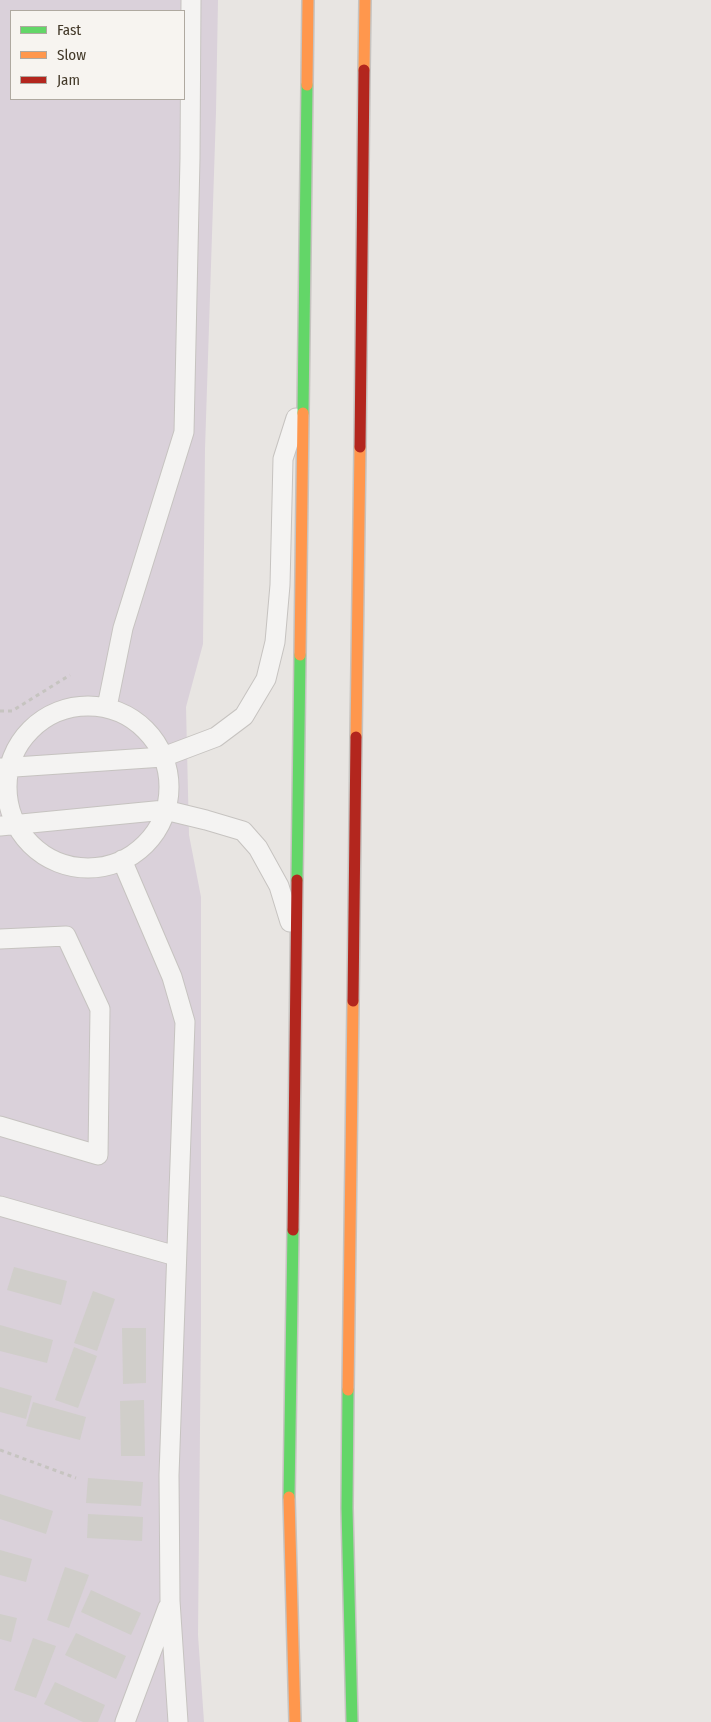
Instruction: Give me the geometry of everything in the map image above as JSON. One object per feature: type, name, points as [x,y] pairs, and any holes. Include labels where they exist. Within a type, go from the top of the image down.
[{"type":"street","points":[[296,1722],[289,1530],[308,0]]},
{"type":"street","points":[[352,1722],[347,1508],[365,0]]},
{"type":"lane","points":[[107,707],[124,628],[184,432],[192,0]]},
{"type":"lane","points":[[4,768],[163,757],[216,737],[244,716],[266,679],[275,642],[280,585],[283,459],[303,398]]},
{"type":"lane","points":[[81,706],[107,707],[131,717],[150,735],[163,757],[169,784],[165,810],[156,831],[141,848],[122,860],[98,867],[74,867],[51,859],[8,825],[10,807],[4,768],[18,744],[35,725],[56,712],[81,706]]},
{"type":"lane","points":[[8,825],[165,810],[243,831],[258,848],[279,886],[296,942]]},
{"type":"lane","points":[[122,860],[172,977],[185,1022],[169,1475],[170,1601],[178,1722]]},
{"type":"lane","points":[[0,939],[66,936],[100,1009],[98,1155],[0,1126]]},
{"type":"lane","points":[[0,1206],[176,1256]]},
{"type":"lane","points":[[125,1722],[170,1601]]},
{"type":"path","points":[[0,711],[12,711],[70,675]]},
{"type":"path","points":[[0,1450],[76,1478]]},
{"type":"shaded area","points":[[0,0],[218,0],[205,449],[203,644],[186,707],[189,835],[201,897],[201,1325],[198,1635],[204,1722],[0,1722]]},
{"type":"building","points":[[14,1267],[67,1281],[61,1305],[7,1290]]},
{"type":"building","points":[[93,1291],[115,1299],[97,1351],[74,1343]]},
{"type":"building","points":[[0,1325],[53,1340],[47,1363],[0,1351]]},
{"type":"building","points":[[122,1328],[146,1328],[146,1383],[123,1384]]},
{"type":"building","points":[[74,1347],[97,1356],[78,1408],[55,1400]]},
{"type":"building","points":[[0,1387],[32,1396],[26,1419],[0,1412]]},
{"type":"building","points":[[144,1400],[145,1456],[121,1456],[120,1401]]},
{"type":"building","points":[[33,1402],[86,1417],[80,1440],[26,1426]]},
{"type":"building","points":[[88,1478],[143,1482],[141,1506],[86,1503]]},
{"type":"building","points":[[0,1494],[53,1511],[46,1534],[0,1519]]},
{"type":"building","points":[[88,1514],[143,1517],[142,1541],[87,1538]]},
{"type":"building","points":[[0,1550],[32,1559],[26,1582],[0,1575]]},
{"type":"building","points":[[65,1567],[89,1575],[69,1628],[47,1620]]},
{"type":"building","points":[[91,1590],[141,1613],[131,1635],[81,1612]]},
{"type":"building","points":[[0,1614],[17,1618],[11,1642],[0,1639]]},
{"type":"building","points":[[76,1633],[126,1656],[116,1679],[65,1655]]},
{"type":"building","points":[[33,1638],[56,1646],[36,1698],[14,1690]]},
{"type":"building","points":[[55,1682],[105,1705],[98,1722],[83,1722],[44,1704]]},
{"type":"traffic: fast","points":[[303,413],[307,85]]},
{"type":"traffic: fast","points":[[297,880],[300,655]]},
{"type":"traffic: fast","points":[[289,1497],[293,1230]]},
{"type":"traffic: fast","points":[[348,1390],[347,1508],[352,1722]]},
{"type":"traffic: slow","points":[[307,85],[308,0]]},
{"type":"traffic: slow","points":[[364,70],[365,0]]},
{"type":"traffic: slow","points":[[300,655],[303,413]]},
{"type":"traffic: slow","points":[[356,737],[360,447]]},
{"type":"traffic: slow","points":[[348,1390],[353,1001]]},
{"type":"traffic: slow","points":[[289,1497],[295,1722]]},
{"type":"traffic: jam","points":[[360,447],[364,70]]},
{"type":"traffic: jam","points":[[353,1001],[356,737]]},
{"type":"traffic: jam","points":[[293,1230],[297,880]]}]
